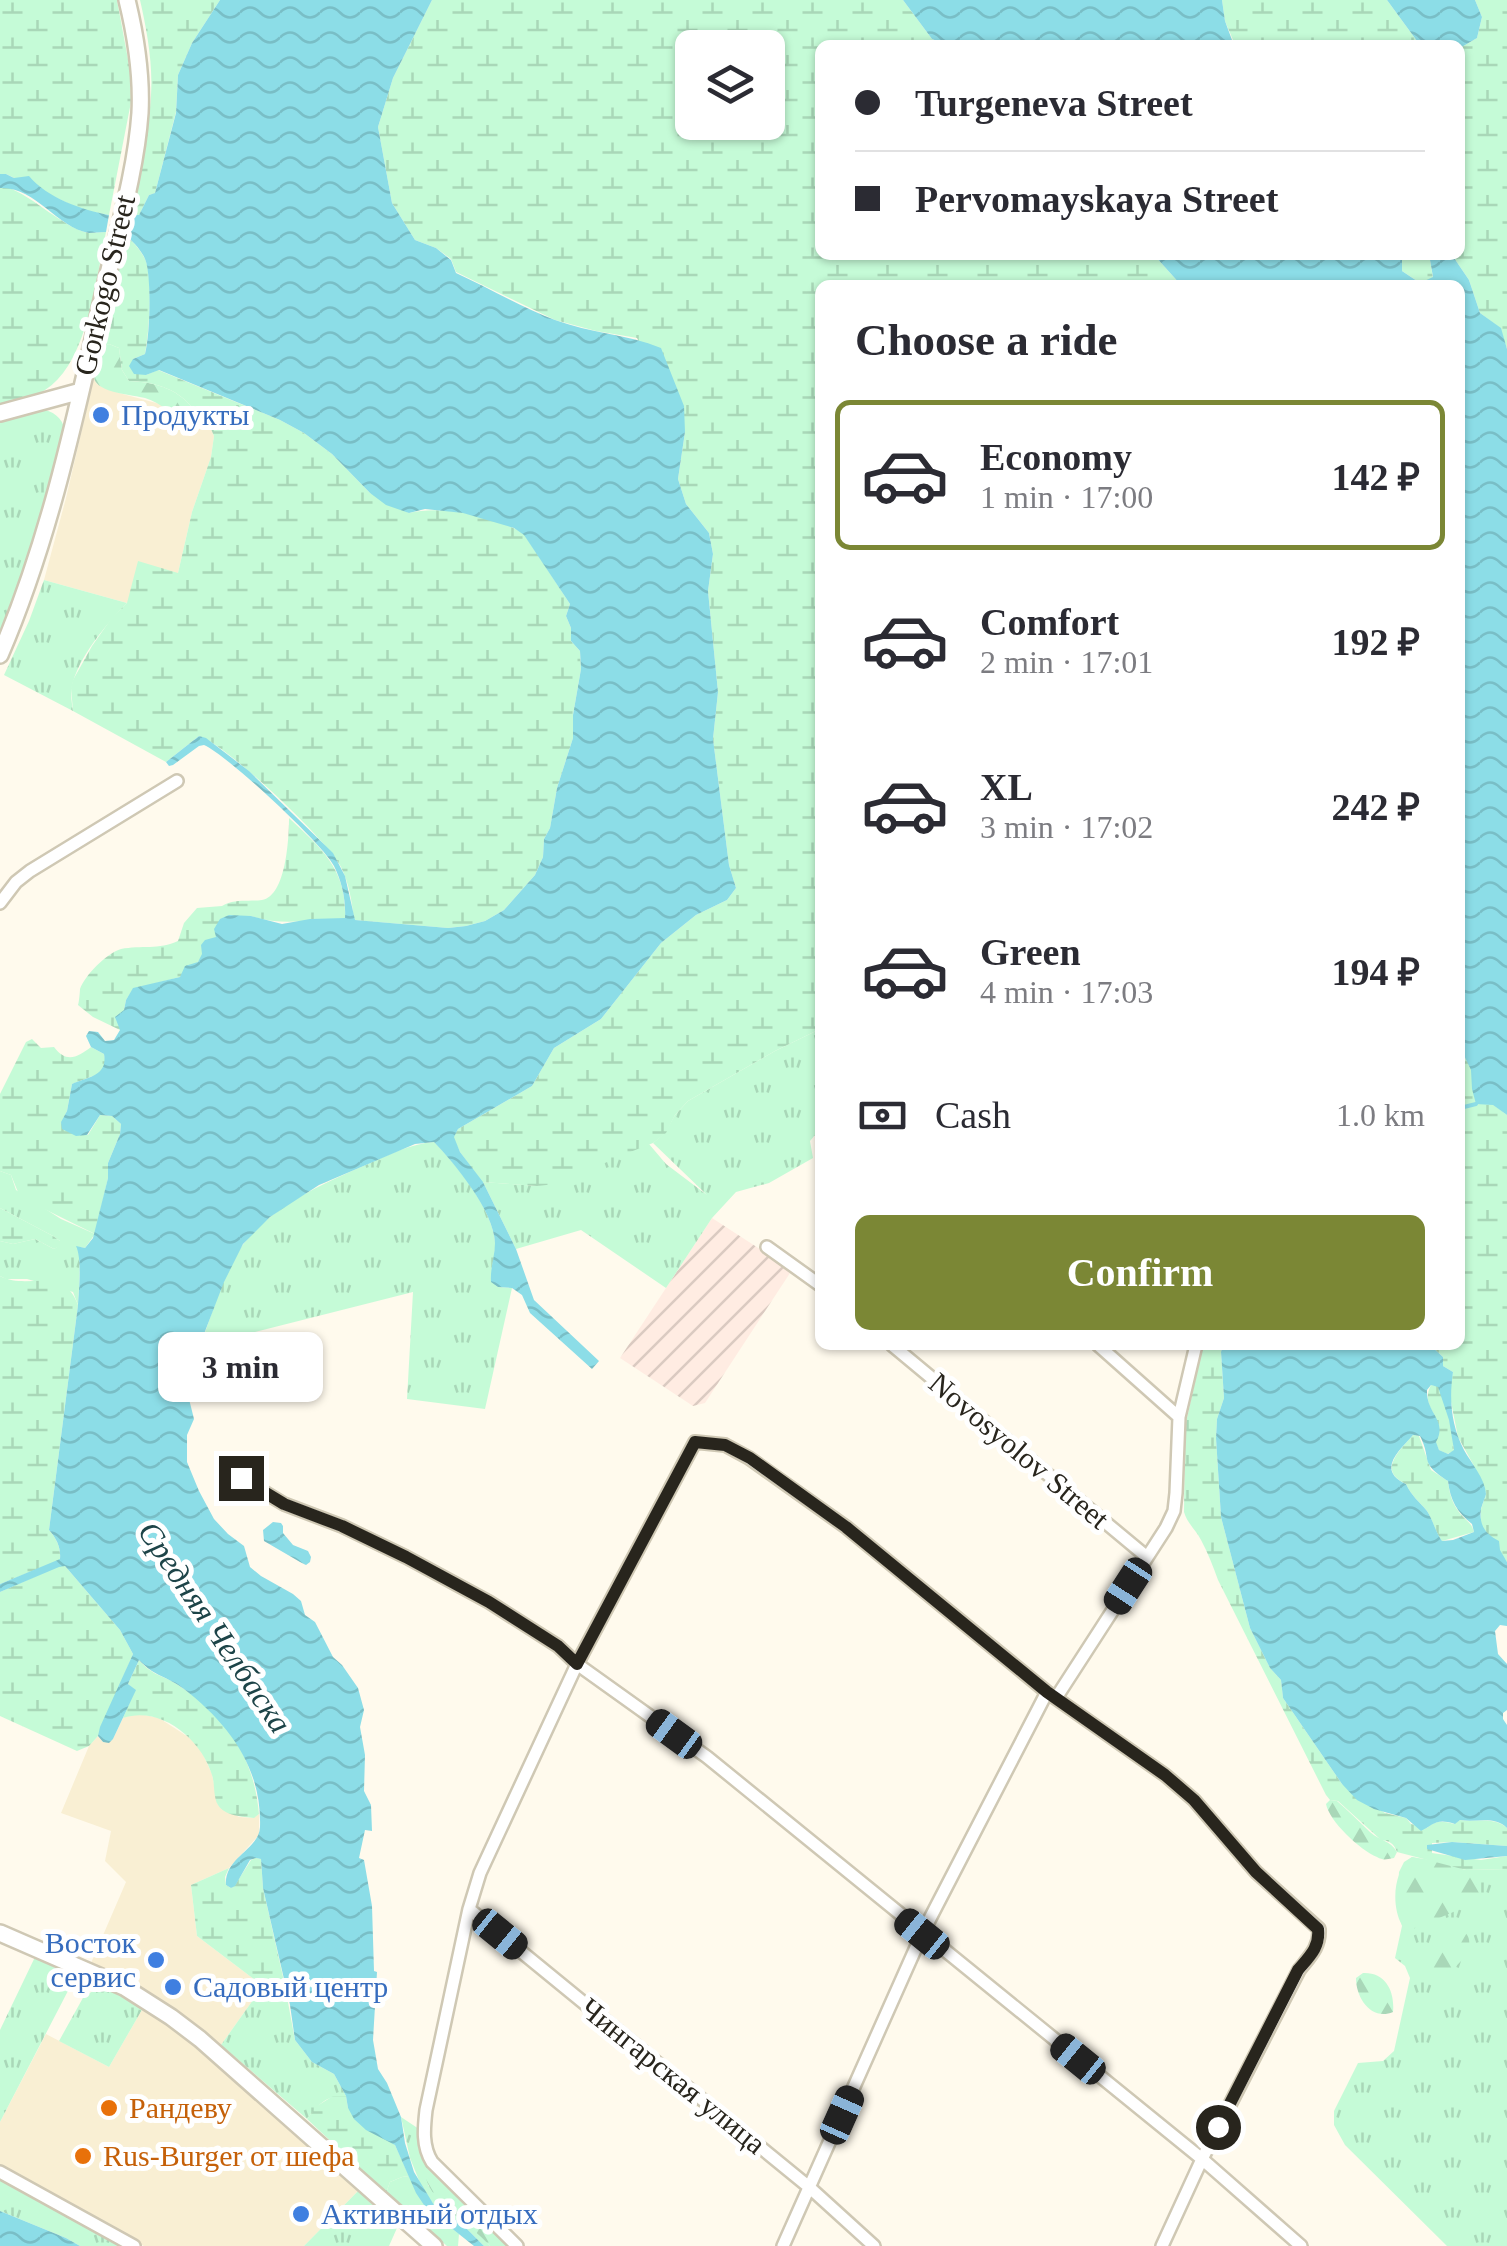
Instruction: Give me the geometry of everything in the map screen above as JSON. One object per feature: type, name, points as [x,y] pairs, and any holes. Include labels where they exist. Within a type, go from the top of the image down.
[{"type":"main road","name":"Gorkogo Street","points":[[0,655],[48,520],[81,391],[140,117],[141,83],[127,0]]},
{"type":"main road","points":[[0,413],[81,391]]},
{"type":"main road","points":[[0,1933],[124,1987],[172,2016],[434,2246]]},
{"type":"street","points":[[0,903],[30,871],[177,781]]},
{"type":"street","points":[[768,1247],[815,1281]]},
{"type":"street","name":"Novosyolov Street","points":[[898,1350],[1147,1557]]},
{"type":"street","points":[[1104,1350],[1179,1417]]},
{"type":"street","points":[[783,2246],[922,1934],[1051,1695],[1147,1557],[1174,1511],[1179,1417],[1195,1350]]},
{"type":"street","points":[[517,2246],[432,2162],[425,2146],[426,2110],[468,1909],[480,1873],[577,1664],[695,1442],[725,1445],[750,1458],[846,1527],[1051,1695],[1165,1775],[1194,1800],[1256,1872],[1318,1929],[1320,1940],[1298,1970],[1202,2158],[1162,2246]]},
{"type":"street","points":[[241,1478],[284,1504],[390,1549],[489,1602],[558,1646],[577,1664],[707,1757],[1202,2158],[1301,2246]]},
{"type":"street","name":"Чингарская улица","points":[[468,1909],[809,2187],[874,2246]]},
{"type":"street","points":[[0,2172],[134,2246]]},
{"type":"shaded area","points":[[94,378],[97,384],[119,393],[160,404],[181,419],[194,418],[211,429],[214,436],[178,573],[127,603],[44,580]]},
{"type":"shaded area","points":[[712,1218],[792,1270],[705,1403],[693,1406],[620,1358]]},
{"type":"shaded area","points":[[123,1718],[159,1718],[193,1740],[212,1774],[218,1805],[239,1817],[253,1818],[259,1814],[259,1835],[229,1868],[191,1885],[197,1936],[263,1986],[221,2045],[152,1995],[91,1963],[126,1882],[105,1861],[111,1831],[61,1813],[89,1746],[98,1736],[103,1742],[113,1739]]},
{"type":"shaded area","points":[[143,2008],[183,2033],[358,2191],[304,2246],[144,2246],[0,2165],[0,2122],[46,2034],[109,2067]]},
{"type":"green space","points":[[0,0],[117,0],[130,70],[131,102],[109,215],[82,210],[0,174]]},
{"type":"green space","points":[[140,0],[220,0],[192,43],[178,75],[176,112],[155,193],[149,195],[139,215],[129,214],[146,140],[151,83]]},
{"type":"green space","points":[[432,0],[903,0],[934,40],[815,40],[815,260],[1158,260],[1176,280],[815,280],[815,1031],[688,1101],[666,1133],[653,1143],[565,1183],[537,1186],[482,1182],[453,1137],[458,1129],[532,1086],[554,1048],[601,1019],[661,943],[696,915],[727,900],[736,888],[729,865],[713,739],[718,692],[708,591],[713,554],[709,533],[686,504],[678,479],[685,432],[637,338],[555,320],[456,272],[451,259],[415,240],[392,203],[378,127],[393,78]]},
{"type":"green space","points":[[1222,0],[1387,0],[1416,40],[1233,40]]},
{"type":"green space","points":[[1475,0],[1507,0],[1507,349],[1500,328],[1480,313],[1469,280],[1455,260],[1465,260],[1465,45],[1477,38],[1482,17]]},
{"type":"green space","points":[[7,187],[80,230],[106,232],[88,318],[71,360],[45,390],[0,404],[0,188]]},
{"type":"green space","points":[[125,234],[145,259],[149,278],[145,354],[133,359],[146,375],[158,370],[280,420],[332,454],[370,493],[409,513],[453,511],[484,517],[524,534],[570,604],[566,616],[571,641],[580,651],[581,669],[573,738],[544,839],[543,857],[535,875],[504,910],[485,921],[448,928],[354,920],[346,880],[332,854],[231,756],[199,736],[166,762],[73,711],[73,680],[92,646],[127,603],[138,561],[178,573],[214,436],[211,429],[194,418],[196,413],[183,398],[158,385],[129,381],[122,370],[119,348],[109,344],[101,347]]},
{"type":"green space","points":[[1402,260],[1430,260],[1433,278],[1416,280],[1402,271]]},
{"type":"green space","points":[[109,344],[119,348],[122,370],[129,381],[158,385],[175,393],[190,405],[196,413],[194,418],[188,421],[151,400],[109,390],[97,383],[94,371],[101,347]]},
{"type":"green space","points":[[40,409],[56,415],[65,430],[42,516],[0,635],[0,419]]},
{"type":"green space","points":[[44,580],[127,603],[80,664],[71,689],[73,711],[4,675]]},
{"type":"green space","points":[[289,818],[322,850],[337,873],[345,919],[286,922],[251,916],[216,937],[198,962],[180,977],[133,989],[126,1000],[120,1030],[78,1005],[87,977],[115,951],[178,941],[184,923],[197,908],[270,896],[281,878]]},
{"type":"green space","points":[[815,1031],[815,1135],[810,1141],[813,1158],[769,1183],[736,1192],[712,1218],[666,1288],[581,1230],[516,1249],[483,1182],[537,1186],[649,1144],[666,1164],[707,1195],[653,1143],[688,1101]]},
{"type":"green space","points":[[32,1039],[41,1048],[54,1047],[67,1057],[91,1047],[104,1054],[106,1064],[101,1073],[72,1084],[61,1123],[88,1135],[100,1115],[112,1116],[121,1124],[108,1163],[95,1234],[20,1197],[11,1175],[0,1171],[0,1094],[26,1042]]},
{"type":"green space","points":[[1465,1057],[1472,1070],[1472,1089],[1507,1115],[1507,1562],[1481,1525],[1486,1494],[1458,1437],[1449,1392],[1453,1372],[1443,1366],[1443,1357],[1435,1350],[1465,1350]]},
{"type":"green space","points":[[434,1142],[481,1202],[493,1229],[495,1279],[498,1287],[512,1288],[485,1409],[407,1399],[413,1292],[235,1337],[204,1335],[238,1251],[271,1216],[335,1179],[400,1150]]},
{"type":"green space","points":[[0,1171],[11,1175],[16,1190],[61,1219],[95,1234],[85,1248],[78,1247],[78,1305],[73,1292],[0,1276],[0,1241],[13,1244],[35,1239],[54,1249],[60,1241],[0,1208]]},
{"type":"green space","points":[[0,1208],[53,1236],[60,1246],[54,1249],[35,1239],[13,1244],[0,1241]]},
{"type":"green space","points":[[0,1276],[63,1285],[78,1305],[49,1530],[58,1544],[60,1560],[0,1584]]},
{"type":"green space","points":[[1202,1350],[1222,1350],[1224,1398],[1216,1438],[1221,1517],[1250,1628],[1270,1668],[1281,1680],[1283,1698],[1342,1784],[1385,1813],[1427,1828],[1436,1822],[1454,1824],[1460,1820],[1490,1821],[1507,1828],[1507,1846],[1432,1843],[1432,1853],[1481,1860],[1507,1856],[1507,1869],[1466,1870],[1397,1852],[1391,1843],[1381,1840],[1326,1795],[1204,1545],[1187,1520],[1185,1427]]},
{"type":"green space","points":[[1431,1385],[1438,1386],[1449,1418],[1454,1451],[1447,1454],[1439,1450],[1435,1441],[1438,1426],[1428,1401]]},
{"type":"green space","points":[[1413,1435],[1419,1436],[1431,1470],[1448,1481],[1454,1505],[1474,1532],[1442,1541],[1427,1511],[1393,1473],[1393,1461]]},
{"type":"green space","points":[[65,1566],[120,1630],[133,1654],[98,1736],[77,1751],[0,1716],[0,1592]]},
{"type":"green space","points":[[139,1660],[195,1697],[235,1740],[256,1793],[259,1814],[254,1818],[221,1809],[207,1762],[178,1728],[152,1716],[123,1718],[135,1690],[128,1684]]},
{"type":"green space","points":[[1337,1801],[1370,1832],[1391,1845],[1397,1852],[1394,1858],[1379,1858],[1354,1842],[1328,1811],[1326,1804]]},
{"type":"green space","points":[[1412,1857],[1466,1870],[1507,1869],[1507,2246],[1447,2246],[1345,2145],[1334,2125],[1334,2111],[1358,2063],[1383,2061],[1394,2051],[1410,1978],[1405,1966],[1395,1958],[1402,1926],[1397,1909],[1399,1872]]},
{"type":"green space","points":[[1412,1857],[1464,1870],[1477,1885],[1481,1897],[1413,1929],[1402,1925],[1396,1908],[1396,1889],[1401,1870]]},
{"type":"green space","points":[[256,1858],[261,1859],[263,1888],[284,1981],[275,1980],[263,1986],[197,1936],[191,1885],[229,1868],[225,1877],[231,1888]]},
{"type":"green space","points":[[1457,1928],[1467,1935],[1469,1946],[1455,1967],[1431,1975],[1421,1968],[1415,1951]]},
{"type":"green space","points":[[35,1957],[65,1973],[70,1987],[0,2122],[0,2030]]},
{"type":"green space","points":[[1363,1973],[1378,1976],[1387,1985],[1393,2012],[1372,2011],[1362,2000],[1356,1978]]},
{"type":"green space","points":[[275,1980],[284,1981],[295,2040],[312,2062],[334,2074],[346,2096],[324,2102],[307,2119],[221,2045],[263,1986]]},
{"type":"green space","points":[[97,1989],[109,1990],[143,2008],[109,2067],[59,2041],[84,1996]]},
{"type":"green space","points":[[333,2096],[346,2096],[348,2108],[395,2145],[409,2176],[390,2182],[386,2193],[307,2119],[317,2106]]},
{"type":"green space","points":[[401,2117],[419,2129],[435,2170],[428,2185],[449,2210],[477,2230],[490,2246],[484,2246],[434,2205],[422,2188]]},
{"type":"green space","points":[[430,2167],[512,2246],[490,2246],[441,2202],[427,2182],[425,2171]]},
{"type":"green space","points":[[409,2176],[426,2208],[459,2234],[458,2246],[447,2246],[386,2193],[390,2182]]},
{"type":"green space","points":[[0,2178],[122,2246],[80,2246],[0,2211]]},
{"type":"green space","points":[[358,2191],[397,2228],[389,2246],[304,2246]]},
{"type":"water","name":"Средняя Челбаска","points":[[220,0],[432,0],[393,78],[378,127],[392,203],[415,240],[436,248],[451,260],[456,273],[555,320],[661,348],[684,406],[685,432],[678,479],[686,504],[709,533],[713,554],[708,591],[718,692],[713,739],[729,865],[736,888],[727,900],[696,915],[661,943],[601,1019],[554,1048],[532,1086],[458,1129],[454,1137],[460,1152],[483,1182],[516,1249],[534,1300],[599,1361],[592,1369],[530,1313],[522,1295],[491,1282],[495,1243],[488,1217],[462,1175],[434,1142],[415,1144],[319,1185],[270,1217],[243,1244],[199,1347],[187,1391],[194,1419],[187,1435],[187,1462],[214,1519],[244,1546],[250,1567],[301,1601],[305,1615],[315,1622],[333,1657],[358,1688],[364,1710],[360,1727],[365,1755],[364,1791],[371,1805],[372,1831],[365,1830],[359,1858],[364,1860],[372,1906],[377,1972],[373,2040],[378,2069],[401,2117],[414,2172],[434,2205],[484,2246],[474,2246],[426,2208],[395,2145],[354,2119],[334,2074],[312,2062],[295,2040],[263,1888],[261,1859],[250,1860],[235,1886],[226,1885],[230,1867],[254,1842],[260,1827],[249,1767],[228,1732],[184,1689],[139,1660],[128,1684],[136,1690],[113,1739],[103,1742],[98,1736],[100,1727],[133,1654],[120,1630],[65,1566],[0,1592],[0,1584],[60,1559],[58,1544],[49,1530],[78,1305],[80,1266],[76,1246],[85,1248],[93,1238],[108,1163],[121,1124],[112,1116],[100,1115],[87,1135],[76,1136],[62,1129],[72,1084],[96,1075],[103,1067],[104,1054],[91,1047],[86,1036],[89,1031],[98,1032],[105,1041],[114,1040],[120,1030],[115,1017],[124,1010],[133,988],[180,977],[185,966],[198,962],[205,940],[216,937],[214,929],[220,919],[229,915],[251,916],[282,924],[345,918],[343,891],[334,866],[294,820],[252,781],[204,745],[173,765],[166,762],[199,736],[206,738],[249,771],[333,853],[345,876],[355,920],[448,928],[485,921],[504,910],[535,875],[573,738],[581,669],[580,651],[571,641],[566,616],[570,604],[524,535],[514,528],[463,513],[425,509],[409,513],[386,505],[332,454],[280,420],[159,370],[134,374],[129,366],[133,359],[145,354],[149,298],[146,261],[125,234],[129,214],[139,215],[149,195],[155,193],[176,113],[178,75],[192,43]]},
{"type":"water","points":[[903,0],[1222,0],[1232,40],[934,40]]},
{"type":"water","points":[[1387,0],[1475,0],[1482,17],[1477,38],[1465,45],[1465,40],[1416,40]]},
{"type":"water","points":[[0,174],[14,178],[29,176],[45,191],[66,202],[109,215],[106,232],[77,229],[24,193],[0,188]]},
{"type":"water","points":[[1158,260],[1402,260],[1402,271],[1416,280],[1176,280]]},
{"type":"water","points":[[1430,260],[1455,260],[1469,280],[1480,313],[1501,328],[1507,349],[1507,1115],[1493,1105],[1476,1104],[1465,1057],[1465,280],[1426,280],[1433,277]]},
{"type":"water","points":[[1222,1350],[1435,1350],[1443,1357],[1443,1366],[1453,1372],[1451,1402],[1456,1431],[1485,1488],[1482,1524],[1499,1541],[1507,1562],[1507,1626],[1500,1625],[1495,1631],[1498,1654],[1507,1664],[1507,1710],[1503,1719],[1507,1725],[1507,1828],[1491,1821],[1460,1820],[1455,1824],[1436,1823],[1421,1831],[1406,1818],[1357,1800],[1283,1698],[1281,1680],[1270,1668],[1250,1628],[1221,1517],[1216,1438],[1224,1398]],"holes":[[[1431,1385],[1438,1387],[1454,1450],[1448,1454],[1439,1450],[1436,1442],[1440,1428],[1428,1398]],[[1413,1435],[1420,1436],[1429,1465],[1448,1481],[1455,1505],[1474,1532],[1442,1541],[1427,1511],[1392,1473],[1393,1460],[1402,1447]]]},
{"type":"water","points":[[273,1522],[281,1523],[283,1533],[293,1545],[308,1551],[310,1562],[306,1565],[264,1541],[263,1530]]},
{"type":"water","points":[[1452,1842],[1507,1846],[1507,1856],[1465,1860],[1427,1849],[1427,1845]]},
{"type":"water","points":[[0,2211],[66,2238],[80,2246],[0,2246]]},
{"type":"waterway","points":[[1465,1107],[1476,1104]]},
{"type":"place","name":"Продукты","points":[[101,415]]},
{"type":"place","name":"Восток сервис","points":[[156,1960]]},
{"type":"place","name":"Садовый центр","points":[[173,1987]]},
{"type":"place","name":"Рандеву","points":[[109,2108]]},
{"type":"place","name":"Rus-Burger от шефа","points":[[83,2156]]},
{"type":"place","name":"Активный отдых","points":[[301,2214]]},
{"type":"route","points":[[241,1478],[284,1504],[342,1526],[489,1602],[558,1646],[577,1664],[695,1442],[738,1450],[846,1527],[1047,1692],[1165,1775],[1194,1800],[1256,1872],[1318,1929],[1320,1940],[1315,1950],[1298,1970],[1218,2127]]}]
